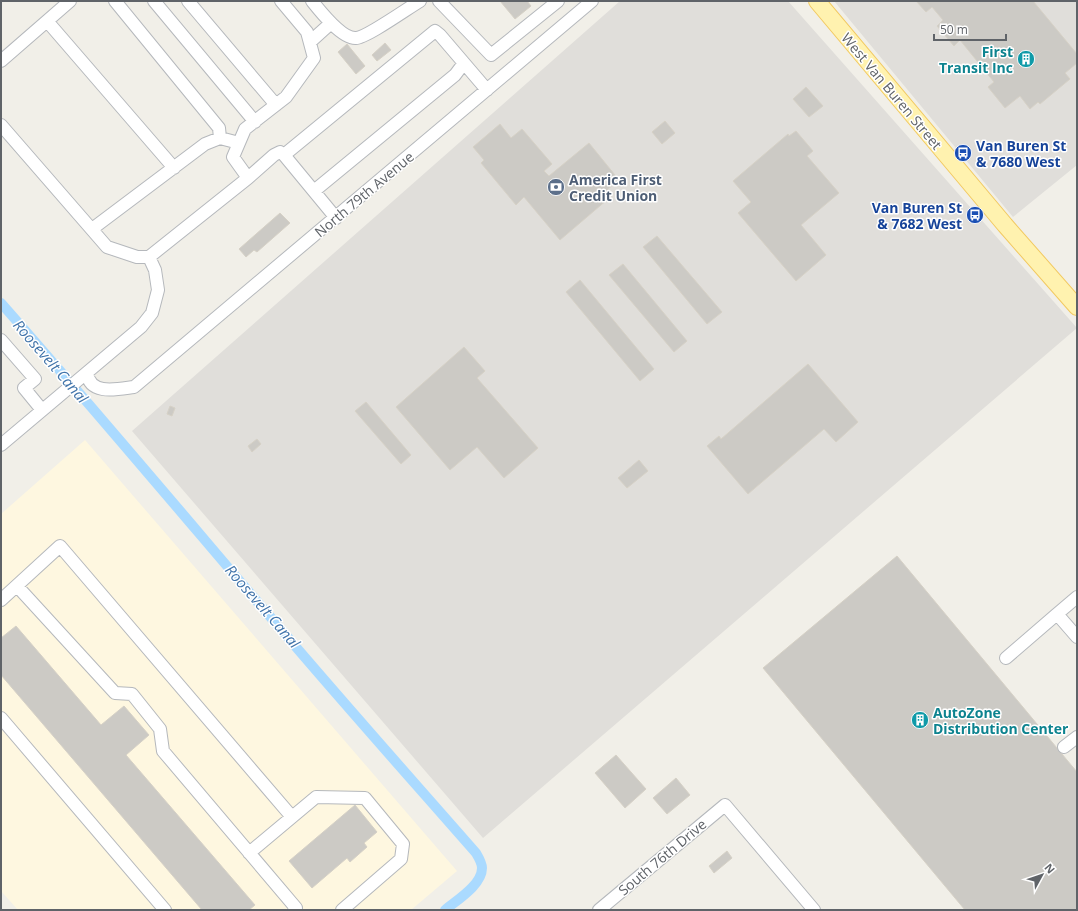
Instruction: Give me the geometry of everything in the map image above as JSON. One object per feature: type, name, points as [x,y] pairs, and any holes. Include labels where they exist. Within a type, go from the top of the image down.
[{"type":"main road","name":"West Van Buren Street","points":[[817,1],[1005,225],[1077,307]]},
{"type":"street","points":[[1,61],[70,1]]},
{"type":"street","points":[[115,1],[219,128],[220,138]]},
{"type":"street","points":[[154,1],[255,122]]},
{"type":"street","points":[[188,1],[276,105]]},
{"type":"street","points":[[248,178],[233,157],[245,130],[286,97],[314,58],[307,32],[281,1]]},
{"type":"street","points":[[312,1],[331,23],[349,37],[355,39],[369,33],[420,1]]},
{"type":"street","points":[[439,1],[491,56],[558,1]]},
{"type":"street","name":"North 79th Avenue","points":[[83,376],[96,386],[106,390],[134,387],[592,1]]},
{"type":"street","points":[[47,21],[174,168]]},
{"type":"street","points":[[310,42],[331,23]]},
{"type":"street","points":[[284,155],[434,31],[440,35],[487,90]]},
{"type":"street","points":[[314,191],[455,75],[464,63]]},
{"type":"street","points":[[1,125],[108,247],[137,257],[149,257],[248,178],[274,154],[280,152],[336,218]]},
{"type":"street","points":[[92,229],[205,144],[220,138],[239,143]]},
{"type":"street","points":[[1,445],[141,327],[152,313],[158,290],[155,270],[149,257]]},
{"type":"street","points":[[1,340],[35,379],[24,388],[42,410]]},
{"type":"street","points":[[1,600],[60,546],[292,817]]},
{"type":"street","points":[[17,586],[115,693],[132,694],[160,729],[162,751],[296,909]]},
{"type":"street","points":[[1006,658],[1077,597]]},
{"type":"street","points":[[1057,614],[1077,637]]},
{"type":"street","points":[[1,718],[165,910]]},
{"type":"street","points":[[1064,748],[1077,737]]},
{"type":"street","points":[[249,853],[316,797],[365,798],[403,844],[401,859],[342,910]]},
{"type":"street","name":"South 76th Drive","points":[[599,910],[725,805],[814,910]]},
{"type":"shaded area","points":[[620,1],[788,1],[1077,328],[483,838],[132,431]]},
{"type":"shaded area","points":[[834,1],[1077,1],[1077,165],[1013,217]]},
{"type":"shaded area","points":[[85,440],[457,871],[411,910],[18,910],[1,891],[1,514]]},
{"type":"building","points":[[500,1],[527,1],[531,6],[515,19]]},
{"type":"building","name":"First Transit Inc","points":[[916,1],[1033,1],[1077,54],[1077,63],[1065,73],[1070,79],[1040,104],[1038,102],[1030,109],[1020,96],[1005,108],[988,87],[994,82],[960,40],[954,46],[937,26],[943,20],[932,7],[926,12]]},
{"type":"building","points":[[385,43],[391,50],[377,61],[372,55]]},
{"type":"building","points":[[347,44],[365,66],[356,74],[338,52]]},
{"type":"building","points":[[806,87],[823,106],[809,117],[793,99]]},
{"type":"building","points":[[665,121],[675,133],[662,144],[652,132]]},
{"type":"building","name":"America First Credit Union","points":[[500,124],[511,138],[522,129],[552,164],[544,171],[549,176],[589,143],[619,180],[603,193],[608,199],[560,240],[524,197],[516,205],[481,163],[484,160],[473,147]]},
{"type":"building","points":[[796,131],[813,151],[807,156],[839,193],[801,225],[826,255],[796,281],[738,213],[751,202],[733,181],[788,134],[789,136]]},
{"type":"building","points":[[280,213],[290,223],[257,252],[254,250],[246,257],[239,249]]},
{"type":"building","points":[[657,236],[722,312],[707,324],[643,247]]},
{"type":"building","points":[[623,264],[687,341],[674,352],[609,275]]},
{"type":"building","points":[[580,280],[654,369],[640,381],[566,292]]},
{"type":"building","points":[[464,347],[485,371],[477,378],[538,448],[504,478],[477,447],[450,470],[396,407]]},
{"type":"building","points":[[808,364],[858,422],[836,442],[824,429],[748,494],[707,446],[719,436],[721,439]]},
{"type":"building","points":[[366,402],[411,455],[401,464],[355,411]]},
{"type":"building","points":[[170,406],[175,408],[172,416],[167,414]]},
{"type":"building","points":[[257,439],[261,444],[252,452],[248,446]]},
{"type":"building","points":[[639,460],[648,471],[627,488],[618,478]]},
{"type":"building","name":"AutoZone Distribution Center","points":[[897,556],[1077,772],[1077,910],[965,910],[763,668]]},
{"type":"building","points":[[16,626],[101,725],[124,706],[149,735],[126,755],[255,905],[249,910],[202,910],[1,675],[1,638]]},
{"type":"building","points":[[616,755],[646,789],[625,808],[595,773]]},
{"type":"building","points":[[676,778],[690,795],[667,814],[653,798]]},
{"type":"building","points":[[355,805],[377,832],[364,843],[367,847],[350,862],[347,858],[312,888],[289,861]]},
{"type":"building","points":[[727,851],[732,858],[714,873],[709,866]]},
{"type":"waterway","name":"Roosevelt Canal","points":[[1,303],[308,661],[476,853],[481,862],[482,868],[478,880],[468,892],[445,910]]},
{"type":"place","name":"First Transit Inc","points":[[1026,59]]},
{"type":"place","name":"Van Buren St & 7680 West","points":[[963,153]]},
{"type":"place","name":"America First Credit Union","points":[[556,187]]},
{"type":"place","name":"Van Buren St & 7682 West","points":[[975,215]]},
{"type":"place","name":"AutoZone Distribution Center","points":[[920,720]]}]
